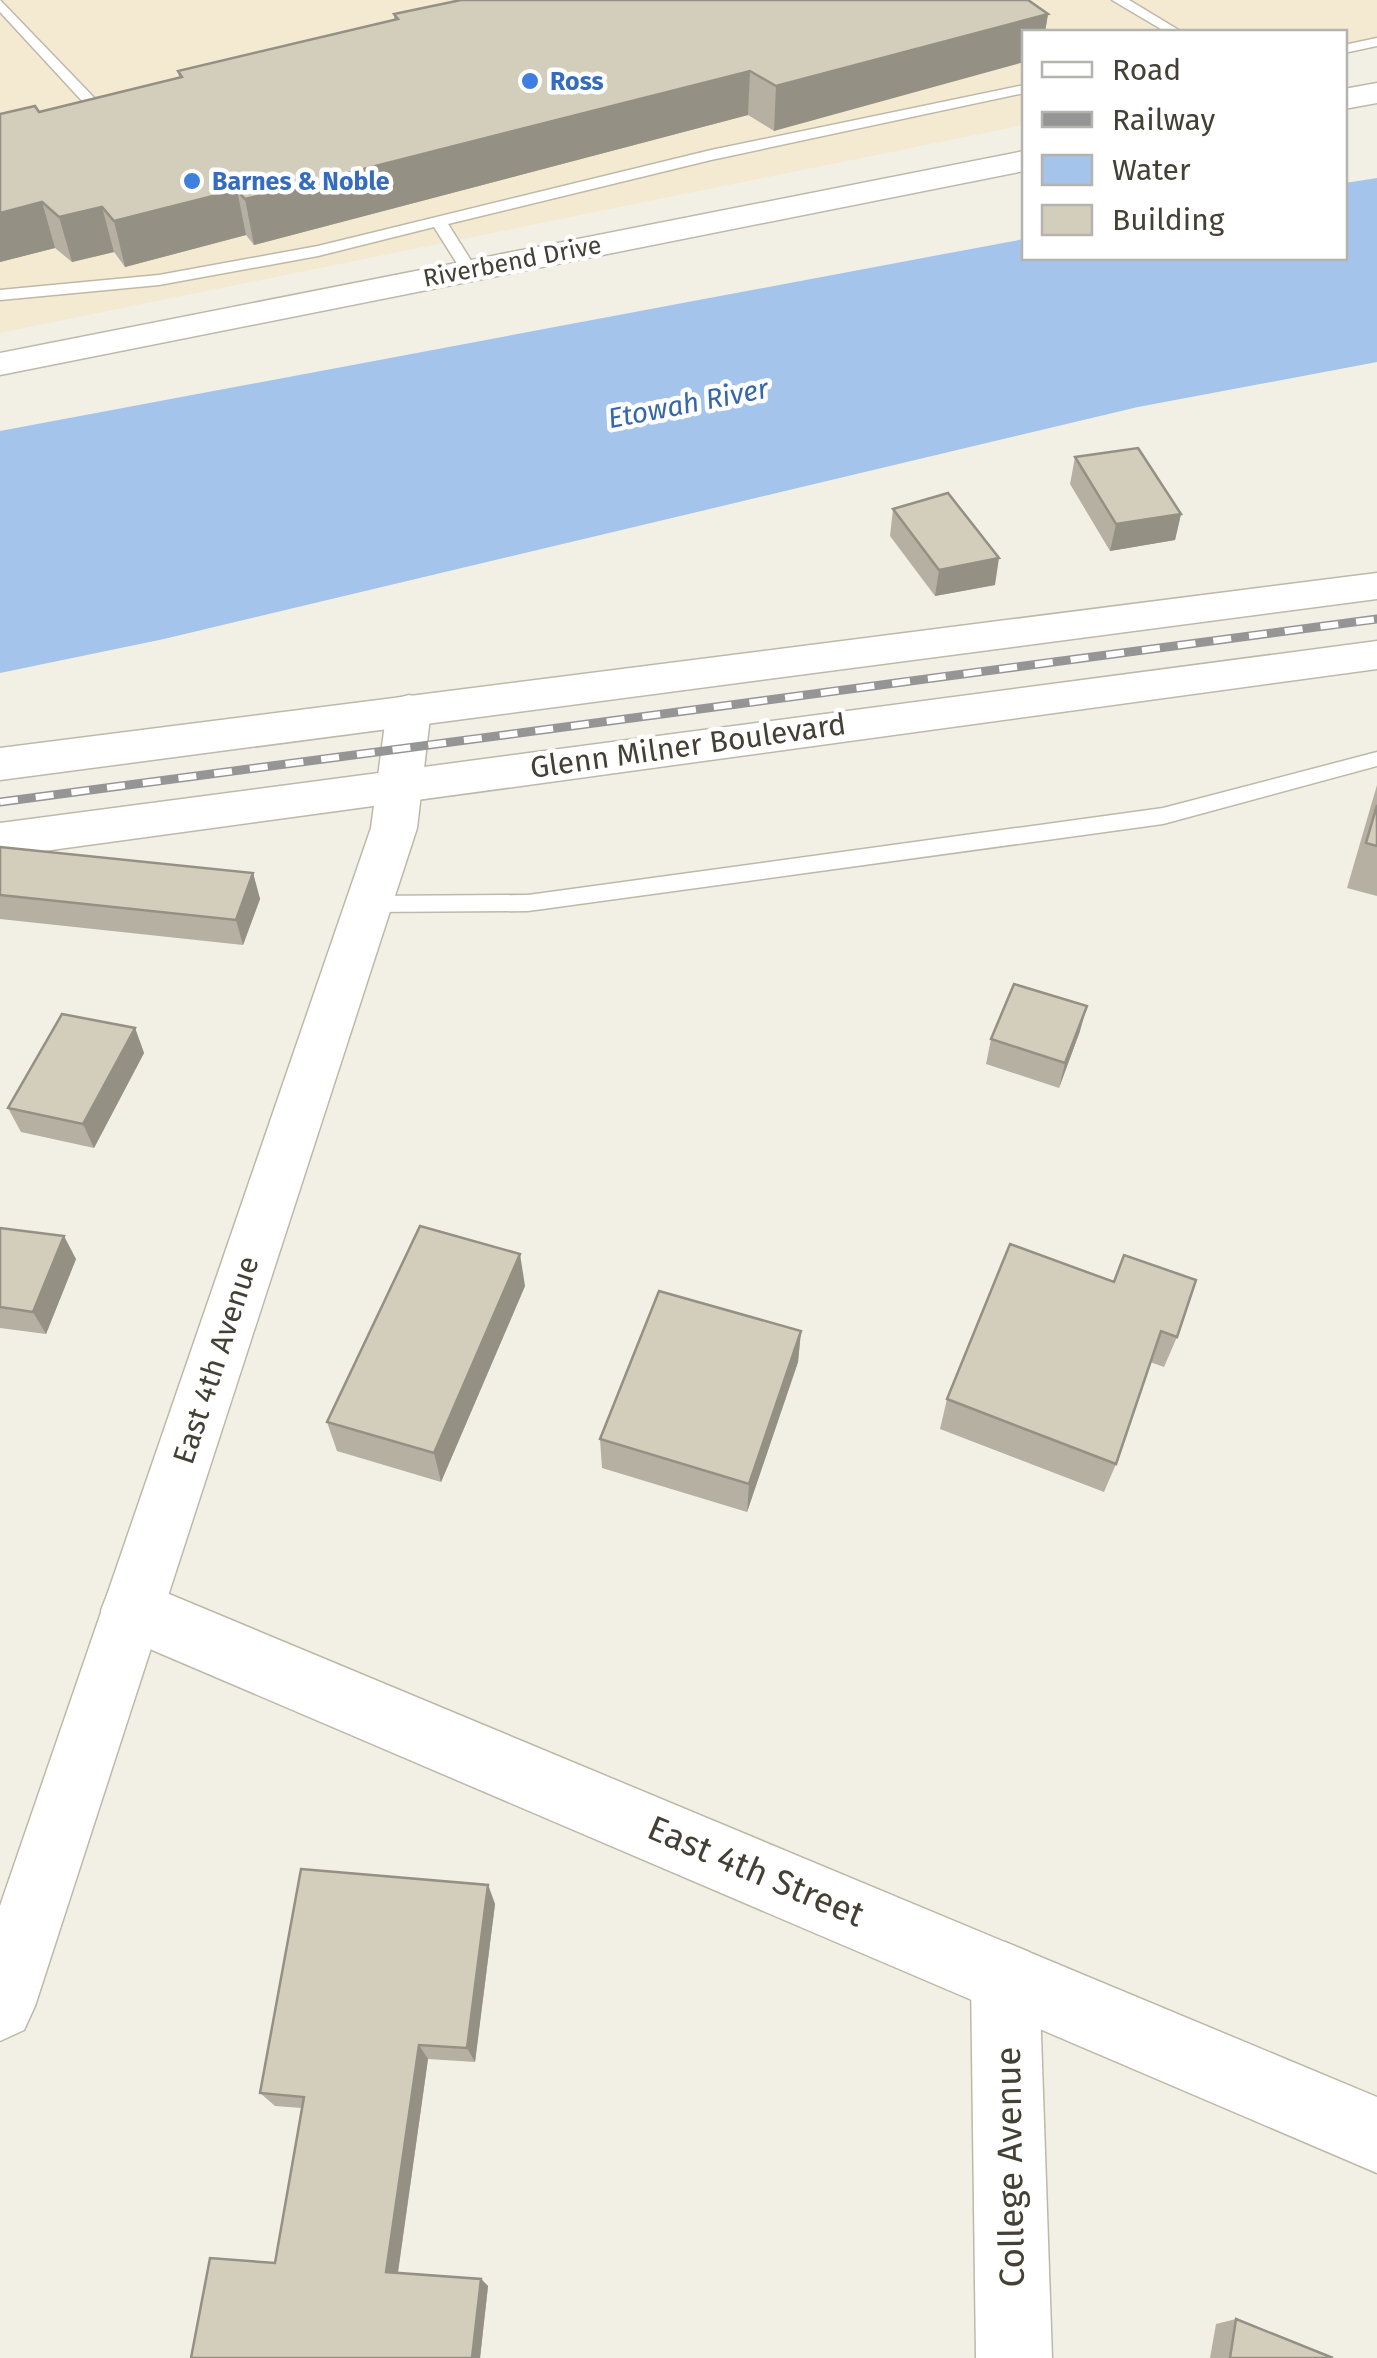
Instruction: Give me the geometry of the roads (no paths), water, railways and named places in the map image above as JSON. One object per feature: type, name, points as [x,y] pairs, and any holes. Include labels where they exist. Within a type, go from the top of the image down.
[{"type":"street","points":[[1347,98],[1377,93]]},
{"type":"street","name":"Riverbend Drive","points":[[0,364],[1022,161]]},
{"type":"street","points":[[0,764],[1377,586]]},
{"type":"street","name":"Glenn Milner Boulevard","points":[[0,840],[1377,655]]},
{"type":"street","name":"East 4th Avenue","points":[[0,2006],[394,828],[408,709]]},
{"type":"street","name":"East 4th Street","points":[[133,1610],[1377,2135]]},
{"type":"street","name":"College Avenue","points":[[1006,1976],[1014,2358]]},
{"type":"lane","points":[[1118,0],[1171,30]]},
{"type":"lane","points":[[0,4],[100,112]]},
{"type":"lane","points":[[1347,48],[1377,42]]},
{"type":"lane","points":[[0,295],[159,280],[318,252],[711,155],[1022,89]]},
{"type":"lane","points":[[83,116],[118,108]]},
{"type":"lane","points":[[438,222],[469,270]]},
{"type":"lane","points":[[368,904],[528,902],[1163,816],[1377,759]]},
{"type":"water","name":"Etowah River","points":[[1377,178],[1377,362],[1138,407],[164,639],[0,673],[0,431],[1022,239],[1022,260],[1347,260],[1347,183]]},
{"type":"railway","points":[[0,802],[1377,619]]},
{"type":"place","name":"Ross","points":[[530,81]]},
{"type":"place","name":"Barnes & Noble","points":[[192,181]]}]
